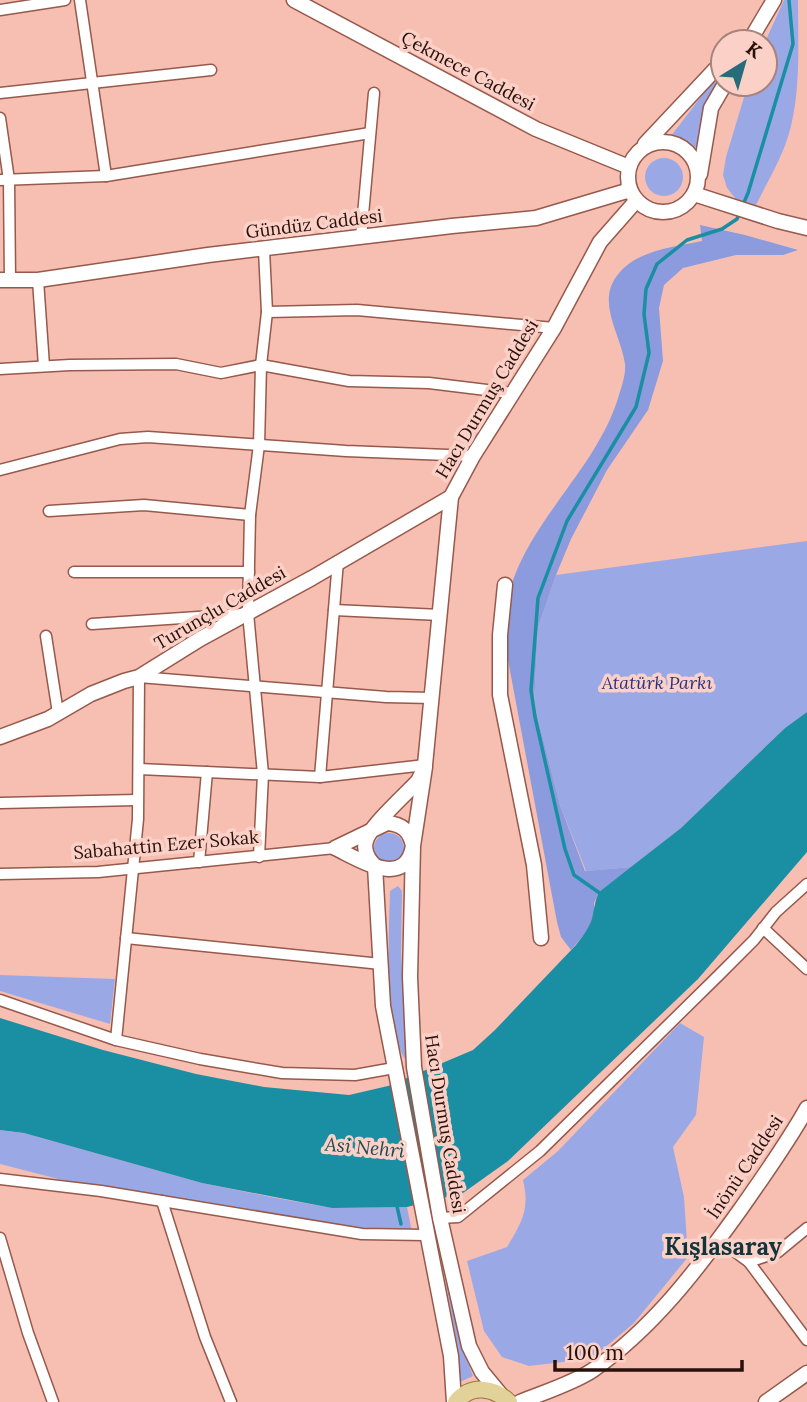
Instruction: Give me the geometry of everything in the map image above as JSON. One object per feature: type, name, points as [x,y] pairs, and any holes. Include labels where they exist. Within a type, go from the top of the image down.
[{"type":"main road","name":"Çekmece Caddesi","points":[[294,0],[536,129],[629,167]]},
{"type":"main road","points":[[757,28],[774,0]]},
{"type":"main road","points":[[754,28],[762,19]]},
{"type":"main road","points":[[709,76],[634,156],[629,167],[633,196],[646,209],[658,212],[675,211],[687,204],[694,194],[711,108],[717,98]]},
{"type":"main road","points":[[642,148],[664,141],[685,149],[698,167],[699,179]]},
{"type":"main road","points":[[694,194],[807,228]]},
{"type":"main road","name":"Gündüz Caddesi","points":[[5,280],[38,280],[208,255],[536,218],[633,196]]},
{"type":"main road","name":"Hacı Durmuş Caddesi","points":[[505,1398],[482,1372],[469,1346],[440,1218],[414,1067],[410,977],[413,846],[433,698],[451,497],[511,393],[554,328],[600,242],[633,196]]},
{"type":"main road","name":"Turunçlu Caddesi","points":[[0,737],[58,713],[91,694],[139,677],[451,497]]},
{"type":"main road","points":[[505,585],[500,635],[500,695],[534,864],[541,938]]},
{"type":"main road","name":"Hacı Durmuş Caddesi","points":[[375,827],[418,781],[425,766]]},
{"type":"main road","points":[[335,848],[375,866],[387,870],[402,866],[408,861],[413,846],[408,832],[387,822],[375,827],[368,834],[365,846],[369,860],[375,866],[383,1006],[450,1356],[455,1402]]},
{"type":"main road","name":"Sabahattin Ezer Sokak","points":[[335,848],[375,827]]},
{"type":"main road","name":"İnönü Caddesi","points":[[520,1402],[592,1371],[650,1322],[685,1285],[719,1240],[788,1142],[807,1108]]},
{"type":"main road","points":[[766,1402],[807,1373]]},
{"type":"main road","points":[[455,1402],[468,1392],[479,1389],[491,1390],[505,1398]]},
{"type":"street","points":[[0,10],[65,0]]},
{"type":"street","points":[[80,0],[106,176]]},
{"type":"street","points":[[0,93],[211,70]]},
{"type":"street","points":[[361,237],[374,93]]},
{"type":"street","points":[[0,118],[5,280]]},
{"type":"street","points":[[4,180],[106,176],[370,132]]},
{"type":"street","points":[[259,857],[262,774],[248,613],[248,572],[250,515],[259,444],[261,365],[267,312],[264,250]]},
{"type":"street","points":[[38,280],[44,366]]},
{"type":"street","points":[[267,312],[357,310],[554,328]]},
{"type":"street","points":[[0,369],[176,364],[220,373],[261,365],[349,381],[429,383],[511,393]]},
{"type":"street","points":[[0,470],[120,439],[148,437],[345,451],[473,456]]},
{"type":"street","points":[[49,511],[144,505],[250,515]]},
{"type":"street","points":[[320,776],[338,562]]},
{"type":"street","points":[[74,572],[248,572]]},
{"type":"street","points":[[334,610],[440,615]]},
{"type":"street","points":[[92,624],[248,613]]},
{"type":"street","points":[[46,636],[58,713]]},
{"type":"street","points":[[116,1040],[134,869],[139,769],[139,677],[327,690],[386,697],[433,698]]},
{"type":"street","points":[[139,769],[320,776],[425,766]]},
{"type":"street","points":[[199,862],[207,772]]},
{"type":"street","points":[[0,803],[137,800]]},
{"type":"street","name":"Sabahattin Ezer Sokak","points":[[0,874],[98,872],[335,848]]},
{"type":"street","points":[[440,1218],[458,1217],[540,1151],[678,1015],[776,912],[807,884]]},
{"type":"street","points":[[763,928],[807,969]]},
{"type":"street","points":[[127,938],[381,964]]},
{"type":"street","points":[[0,1000],[116,1040],[200,1059],[282,1073],[355,1075],[394,1068]]},
{"type":"street","points":[[0,1179],[162,1201],[362,1234],[425,1231]]},
{"type":"street","points":[[162,1201],[205,1337],[230,1402]]},
{"type":"street","points":[[749,1262],[778,1252],[807,1228]]},
{"type":"street","points":[[0,1238],[28,1333],[53,1402]]},
{"type":"street","points":[[719,1240],[749,1262],[807,1340]]},
{"type":"green space","points":[[784,0],[798,0],[798,65],[794,114],[787,140],[756,205],[736,199],[727,188],[723,175],[744,98],[779,98],[779,28],[771,28]]},
{"type":"green space","points":[[709,86],[709,98],[713,98],[695,149],[680,137],[671,136]]},
{"type":"green space","points":[[664,158],[678,163],[683,177],[678,191],[664,196],[650,191],[645,177],[650,163]]},
{"type":"green space","name":"Atatürk Parkı","points":[[807,541],[807,712],[785,728],[681,828],[632,867],[586,871],[560,805],[534,703],[538,628],[556,575]]},
{"type":"green space","points":[[389,833],[400,837],[404,848],[400,859],[389,863],[378,859],[374,848],[378,837]]},
{"type":"green space","points":[[398,886],[402,891],[405,1059],[394,1025],[389,978],[390,891]]},
{"type":"green space","points":[[0,975],[115,979],[110,1024],[0,991]]},
{"type":"green space","points":[[680,1023],[704,1037],[696,1115],[673,1147],[684,1197],[688,1257],[634,1323],[597,1354],[529,1366],[502,1357],[484,1331],[467,1261],[507,1247],[517,1230],[525,1207],[523,1180],[558,1151]]},
{"type":"green space","points":[[0,1130],[24,1133],[202,1183],[271,1197],[332,1208],[407,1207],[413,1237],[109,1192],[0,1164]]},
{"type":"green space","points":[[436,1228],[456,1321],[473,1376],[460,1382],[458,1350]]},
{"type":"shaded area","points":[[700,225],[798,250],[783,255],[736,255],[683,268],[664,285],[659,308],[663,361],[648,410],[607,470],[571,539],[538,628],[534,703],[560,805],[585,871],[632,867],[599,892],[588,930],[571,950],[561,937],[557,922],[508,660],[507,620],[510,590],[537,533],[597,444],[619,395],[625,364],[609,309],[611,287],[616,277],[633,261],[643,256],[702,241]]},
{"type":"water","name":"Asi Nehri","points":[[807,712],[807,852],[698,979],[508,1161],[463,1193],[407,1207],[332,1208],[202,1183],[24,1133],[0,1130],[0,1018],[103,1050],[196,1074],[264,1087],[349,1095],[388,1086],[473,1050],[576,945],[590,923],[599,892],[681,828],[785,728]]},
{"type":"waterway","points":[[742,207],[793,44],[789,0]]},
{"type":"waterway","points":[[601,894],[574,875],[565,849],[535,717],[531,690],[538,598],[567,521],[636,407],[649,353],[644,314],[646,289],[657,264],[687,240],[722,229],[737,219],[739,214]]},
{"type":"waterway","points":[[396,1202],[401,1224]]},
{"type":"district","name":"Kışlasaray","points":[[723,1247]]}]
